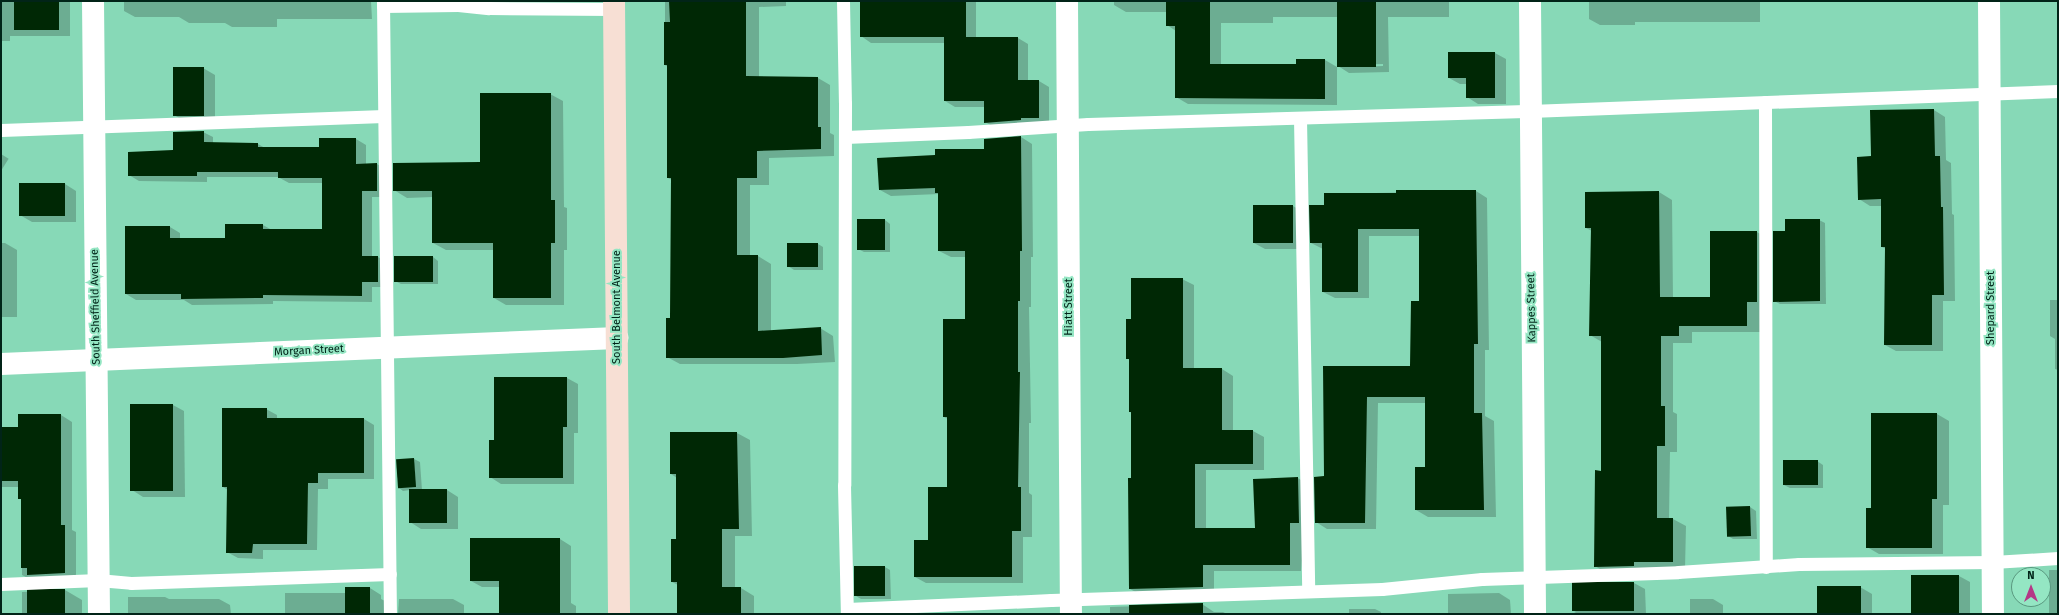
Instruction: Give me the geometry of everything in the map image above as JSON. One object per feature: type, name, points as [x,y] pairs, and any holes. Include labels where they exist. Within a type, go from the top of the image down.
[{"type":"main road","name":"South Belmont Avenue","points":[[614,5],[619,614]]},
{"type":"street","name":"South Sheffield Avenue","points":[[93,1],[99,614]]},
{"type":"street","name":"Hiatt Street","points":[[1067,1],[1071,606]]},
{"type":"street","name":"Kappes Street","points":[[1530,1],[1535,614]]},
{"type":"street","name":"Shepard Street","points":[[1989,1],[1993,614]]},
{"type":"street","name":"Morgan Street","points":[[1,364],[617,338]]},
{"type":"lane","points":[[843,1],[845,137],[844,485],[847,612],[1071,606],[1382,589],[1482,579],[1535,578],[1766,567],[1799,564],[1993,562],[2058,558]]},
{"type":"lane","points":[[390,614],[383,4],[458,5],[489,8],[614,5]]},
{"type":"lane","points":[[845,137],[968,132],[1068,125],[1530,111],[2058,91]]},
{"type":"lane","points":[[1765,102],[1766,567]]},
{"type":"lane","points":[[1,130],[384,116]]},
{"type":"lane","points":[[1300,118],[1308,592]]},
{"type":"lane","points":[[1,584],[98,580],[131,583],[390,574]]},
{"type":"building","points":[[14,1],[59,1],[59,30],[14,30]]},
{"type":"building","points":[[669,1],[746,1],[746,76],[818,77],[818,127],[821,127],[821,149],[757,151],[757,178],[737,178],[737,255],[758,255],[758,331],[821,327],[822,355],[783,358],[666,358],[666,318],[670,318],[671,178],[667,178],[667,65],[664,65],[664,22],[670,22]]},
{"type":"building","points":[[860,1],[966,1],[966,37],[1018,37],[1018,80],[1039,80],[1039,118],[1021,118],[1021,120],[984,123],[984,101],[944,101],[944,37],[860,37]]},
{"type":"building","points":[[1166,1],[1210,1],[1210,64],[1296,64],[1296,59],[1325,59],[1325,99],[1175,98],[1175,26],[1166,26]]},
{"type":"building","points":[[1337,1],[1376,1],[1376,67],[1337,67]]},
{"type":"building","points":[[1448,52],[1495,52],[1495,98],[1466,98],[1466,78],[1448,78]]},
{"type":"building","points":[[173,67],[204,67],[204,116],[173,116]]},
{"type":"building","points":[[480,93],[551,93],[551,200],[555,200],[555,243],[551,243],[551,298],[493,298],[493,243],[432,243],[432,191],[393,191],[393,163],[480,162]]},
{"type":"building","points":[[1934,109],[1935,156],[1940,156],[1941,207],[1943,207],[1944,295],[1932,295],[1932,345],[1884,345],[1885,247],[1881,247],[1881,199],[1858,200],[1857,157],[1871,156],[1870,110]]},
{"type":"building","points":[[204,131],[204,142],[258,143],[258,147],[319,147],[319,138],[356,138],[356,164],[377,163],[377,191],[362,191],[362,256],[378,256],[378,282],[362,282],[362,296],[263,295],[263,298],[181,299],[181,294],[125,294],[125,226],[170,226],[170,238],[225,238],[225,224],[263,224],[263,229],[322,229],[322,178],[278,178],[278,172],[197,172],[197,176],[128,176],[128,152],[173,150],[173,132]]},
{"type":"building","points":[[1021,136],[1022,251],[1020,251],[1020,301],[1018,301],[1018,372],[1020,372],[1018,487],[1021,487],[1021,531],[1012,531],[1012,577],[914,577],[914,540],[928,540],[928,487],[947,487],[947,417],[943,417],[943,319],[965,319],[965,251],[938,251],[938,193],[935,193],[935,188],[879,190],[877,158],[935,155],[935,149],[984,149],[984,139]]},
{"type":"building","points":[[19,183],[65,183],[65,216],[19,216]]},
{"type":"building","points":[[1396,190],[1476,190],[1478,344],[1474,344],[1474,413],[1482,413],[1484,510],[1415,510],[1415,467],[1425,467],[1425,397],[1367,397],[1365,523],[1315,523],[1314,477],[1324,476],[1323,366],[1410,366],[1411,301],[1419,301],[1419,229],[1358,229],[1358,292],[1322,292],[1322,243],[1310,243],[1309,205],[1324,205],[1324,193],[1396,193]]},
{"type":"building","points":[[1659,191],[1660,297],[1710,297],[1710,231],[1757,231],[1757,302],[1747,302],[1747,326],[1679,326],[1679,336],[1661,336],[1661,406],[1665,406],[1665,446],[1657,446],[1657,518],[1673,518],[1673,562],[1634,562],[1634,566],[1594,567],[1595,470],[1601,471],[1601,336],[1589,336],[1591,228],[1585,228],[1585,192]]},
{"type":"building","points":[[1253,205],[1293,205],[1293,243],[1253,243]]},
{"type":"building","points":[[857,219],[885,219],[885,250],[857,250]]},
{"type":"building","points":[[1785,219],[1820,219],[1820,301],[1773,302],[1773,231],[1785,231]]},
{"type":"building","points":[[787,243],[818,243],[818,267],[787,267]]},
{"type":"building","points":[[394,256],[433,256],[433,282],[394,282]]},
{"type":"building","points":[[1131,278],[1183,278],[1183,368],[1222,368],[1222,430],[1253,430],[1253,464],[1195,464],[1195,528],[1255,528],[1253,479],[1298,477],[1299,523],[1290,523],[1290,565],[1203,565],[1203,587],[1129,589],[1128,478],[1131,478],[1131,412],[1129,412],[1129,359],[1126,359],[1126,319],[1131,319]]},
{"type":"building","points":[[494,377],[567,377],[567,427],[563,427],[563,478],[489,478],[489,440],[494,440]]},
{"type":"building","points":[[130,404],[173,404],[173,491],[130,491]]},
{"type":"building","points":[[222,408],[267,408],[267,418],[364,418],[364,473],[318,473],[318,483],[308,483],[307,544],[253,544],[252,553],[226,553],[227,487],[222,487]]},
{"type":"building","points":[[1871,413],[1937,413],[1937,499],[1932,499],[1932,548],[1866,548],[1866,508],[1871,508]]},
{"type":"building","points":[[18,414],[61,414],[61,525],[65,525],[65,573],[27,575],[27,568],[21,568],[21,499],[18,499],[18,481],[1,481],[1,427],[18,427]]},
{"type":"building","points":[[670,432],[737,432],[739,529],[722,529],[722,587],[741,587],[741,614],[677,614],[677,582],[671,582],[671,539],[676,539],[676,474],[670,474]]},
{"type":"building","points":[[414,458],[416,487],[398,488],[396,459]]},
{"type":"building","points":[[1783,460],[1818,460],[1818,485],[1783,485]]},
{"type":"building","points":[[409,489],[447,489],[447,523],[409,523]]},
{"type":"building","points":[[1750,506],[1751,536],[1727,537],[1726,507]]},
{"type":"building","points":[[470,538],[560,538],[560,614],[499,614],[499,581],[470,581]]},
{"type":"building","points":[[854,566],[885,566],[885,596],[854,596]]},
{"type":"building","points":[[1911,575],[1959,575],[1959,614],[1911,614]]},
{"type":"building","points":[[1572,582],[1634,582],[1634,611],[1572,611]]},
{"type":"building","points":[[1817,586],[1861,586],[1861,614],[1817,614]]},
{"type":"building","points":[[345,587],[370,587],[370,614],[345,614]]},
{"type":"building","points":[[27,589],[65,589],[65,614],[27,614]]},
{"type":"building","points":[[1203,603],[1203,614],[1129,614],[1129,605]]}]
